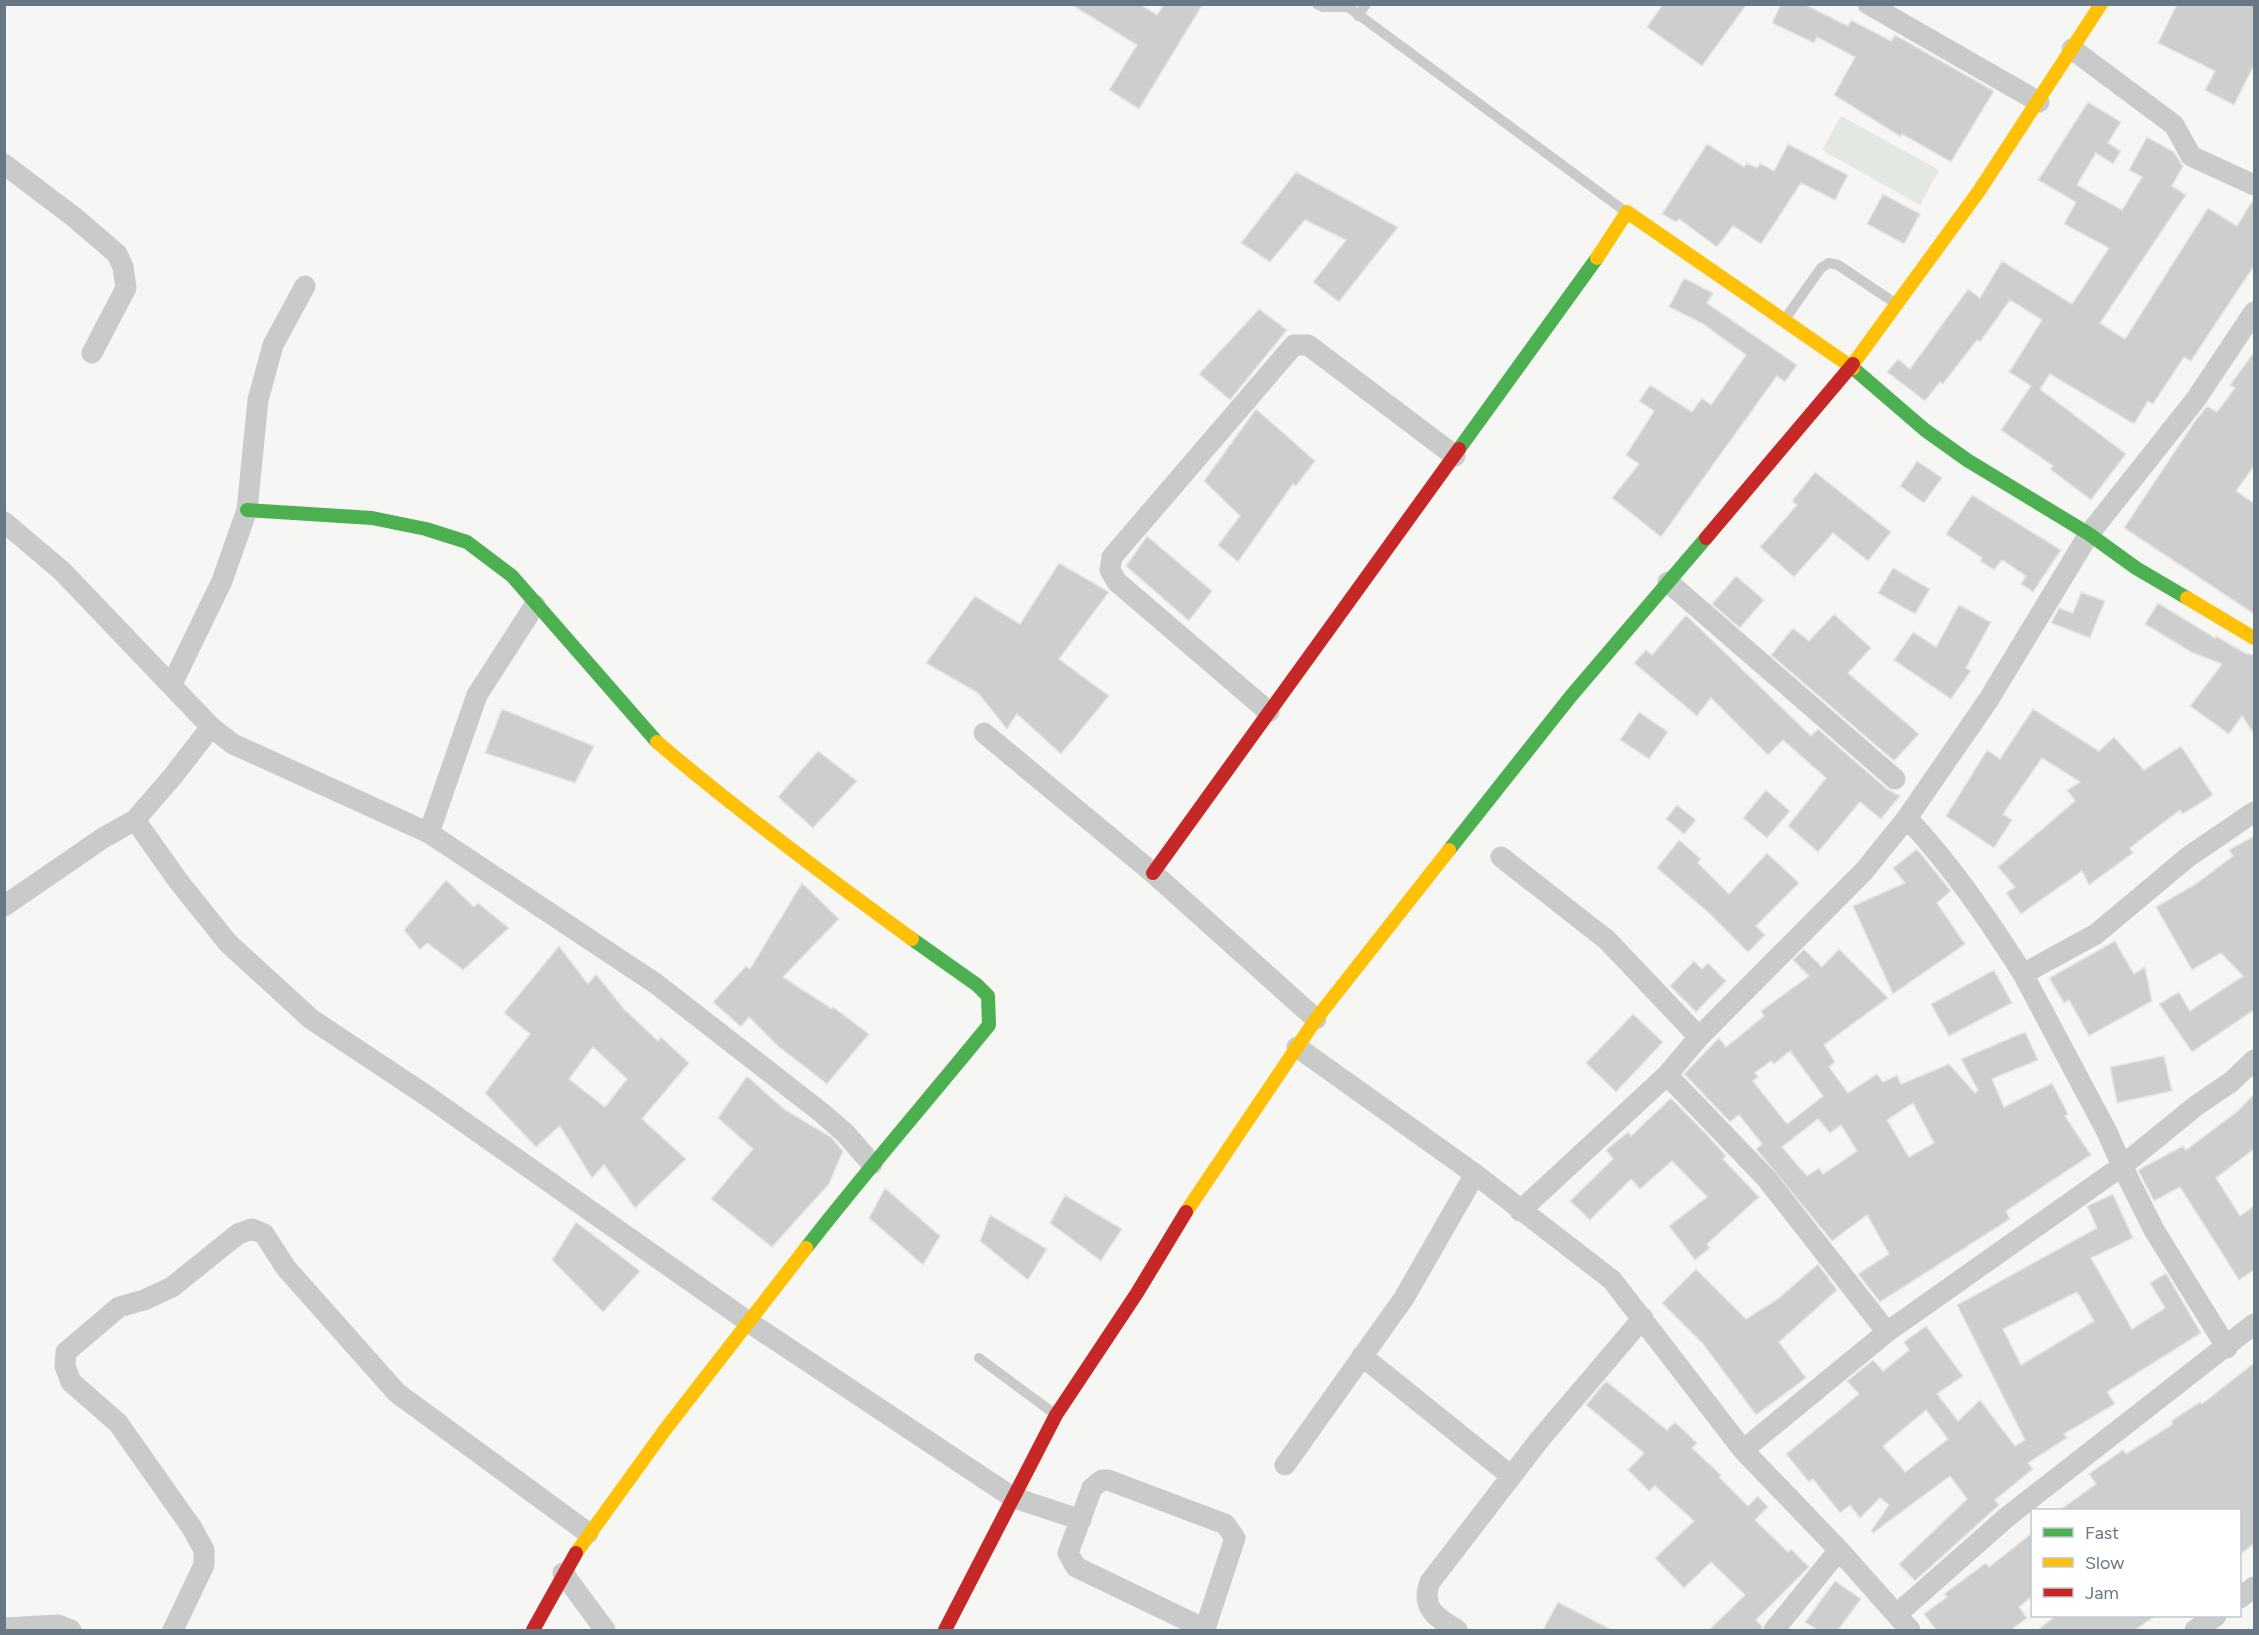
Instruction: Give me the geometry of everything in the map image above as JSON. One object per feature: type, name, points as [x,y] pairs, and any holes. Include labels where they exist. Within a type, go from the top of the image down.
[{"type":"street","points":[[1868,4],[2039,102]]},
{"type":"street","points":[[945,1630],[1056,1415],[1137,1293],[1198,1193],[1316,1019],[1550,723],[1851,367],[1979,192],[2101,4]]},
{"type":"street","points":[[2072,50],[2174,125],[2191,156],[2254,185]]},
{"type":"street","points":[[4,165],[117,254],[123,267],[126,288],[92,353]]},
{"type":"street","points":[[1153,873],[1455,456],[1520,361],[1567,302],[1627,212],[1851,367],[1925,430],[1967,460],[2090,534],[2136,568],[2254,638]]},
{"type":"street","points":[[172,684],[222,581],[247,510],[261,389],[273,345],[305,286]]},
{"type":"street","points":[[1520,1210],[1667,1075],[1699,1037],[1864,871],[1907,818],[1989,699],[2090,534],[2196,399],[2254,312]]},
{"type":"street","points":[[1269,712],[1117,582],[1110,570],[1112,557],[1294,345],[1308,345],[1455,456]]},
{"type":"street","points":[[247,510],[372,518],[426,529],[467,542],[512,576],[654,740],[783,844],[941,957],[988,996],[989,1025],[905,1129],[872,1164],[664,1431],[588,1533],[563,1573],[533,1630]]},
{"type":"street","points":[[4,522],[62,571],[211,727],[233,744],[429,833],[655,983],[822,1113],[872,1164]]},
{"type":"street","points":[[1668,582],[1895,779]]},
{"type":"street","points":[[429,833],[477,695],[535,605]]},
{"type":"street","points":[[4,906],[103,838],[135,820],[211,727]]},
{"type":"street","points":[[984,733],[1153,873],[1316,1019]]},
{"type":"street","points":[[2023,974],[2096,934],[2188,857],[2254,812]]},
{"type":"street","points":[[1907,818],[1936,849],[1976,900],[2023,974],[2107,1132],[2154,1230],[2227,1348]]},
{"type":"street","points":[[135,820],[179,882],[228,943],[311,1019],[428,1096],[750,1323],[1012,1497],[1081,1520]]},
{"type":"street","points":[[1501,857],[1607,940],[1699,1037]]},
{"type":"street","points":[[1297,1047],[1475,1174],[1612,1280],[1743,1450],[1839,1550],[1903,1622],[2007,1517],[2227,1348],[2254,1324]]},
{"type":"street","points":[[1743,1450],[1887,1332],[2122,1166],[2197,1105],[2231,1082],[2254,1060]]},
{"type":"street","points":[[1667,1075],[1766,1178],[1887,1332]]},
{"type":"street","points":[[1286,1466],[1404,1298],[1475,1174]]},
{"type":"street","points":[[173,1630],[204,1565],[204,1550],[192,1528],[118,1423],[71,1382],[65,1366],[66,1352],[119,1307],[144,1300],[172,1287],[238,1234],[252,1229],[264,1234],[286,1268],[397,1393],[588,1533]]},
{"type":"street","points":[[1457,1630],[1434,1616],[1426,1605],[1426,1591],[1430,1582],[1511,1476],[1643,1318]]},
{"type":"street","points":[[1362,1356],[1511,1476]]},
{"type":"street","points":[[1102,1480],[1225,1524],[1234,1538],[1205,1630],[1076,1567],[1068,1553],[1081,1520],[1092,1488],[1102,1480]]},
{"type":"street","points":[[1774,1630],[1839,1550]]},
{"type":"street","points":[[563,1573],[605,1630]]},
{"type":"street","points":[[2241,1597],[2254,1587]]},
{"type":"street","points":[[2195,1630],[2214,1617]]},
{"type":"street","points":[[4,1628],[58,1625],[71,1630]]},
{"type":"lane","points":[[1317,4],[1323,7],[1344,6],[1627,212]]},
{"type":"lane","points":[[1358,16],[1366,4]]},
{"type":"lane","points":[[1783,321],[1821,268],[1829,263],[1838,265],[1896,304]]},
{"type":"lane","points":[[979,1358],[1056,1415]]},
{"type":"shaded area","points":[[1841,116],[1939,170],[1920,205],[1822,150]]},
{"type":"building","points":[[1070,4],[1140,4],[1157,15],[1164,4],[1203,4],[1139,109],[1109,90],[1137,45]]},
{"type":"building","points":[[1663,4],[1747,4],[1702,66],[1647,27]]},
{"type":"building","points":[[1781,4],[1804,4],[1848,26],[1851,20],[1891,41],[1895,35],[1994,91],[1951,162],[1902,134],[1901,137],[1834,95],[1855,57],[1817,37],[1814,43],[1772,23]]},
{"type":"building","points":[[2177,4],[2254,4],[2254,65],[2234,105],[2205,90],[2215,71],[2158,43]]},
{"type":"building","points":[[2088,102],[2121,122],[2108,143],[2121,151],[2113,164],[2096,153],[2077,185],[2122,210],[2142,177],[2129,170],[2147,137],[2174,152],[2183,166],[2172,186],[2186,195],[2100,323],[2125,339],[2208,208],[2237,226],[2254,198],[2254,266],[2191,361],[2184,357],[2153,404],[2148,401],[2134,424],[2050,374],[2040,389],[2126,454],[2091,500],[2050,469],[2053,466],[2001,430],[2031,386],[2009,372],[2042,320],[2010,300],[1980,342],[1977,340],[1943,384],[1940,382],[1925,401],[1887,372],[1898,359],[1910,369],[1968,289],[1980,298],[2002,261],[2072,304],[2109,248],[2064,224],[2076,202],[2038,180]]},
{"type":"building","points":[[1707,144],[1744,167],[1747,163],[1757,168],[1760,163],[1774,171],[1788,144],[1848,175],[1835,200],[1801,183],[1761,244],[1733,226],[1717,247],[1679,219],[1676,222],[1662,214]]},
{"type":"building","points":[[1296,172],[1398,227],[1339,302],[1313,282],[1346,240],[1305,220],[1270,262],[1241,243]]},
{"type":"building","points":[[1883,194],[1920,214],[1904,244],[1867,224]]},
{"type":"building","points":[[1684,278],[1713,293],[1707,303],[1797,365],[1785,382],[1777,376],[1661,537],[1612,498],[1639,464],[1626,455],[1654,411],[1639,401],[1650,385],[1692,412],[1702,398],[1711,405],[1746,355],[1703,324],[1669,307]]},
{"type":"building","points":[[1259,309],[1287,330],[1230,400],[1199,374]]},
{"type":"building","points":[[2254,352],[2254,466],[2236,491],[2254,503],[2254,614],[2124,528],[2193,424],[2207,406],[2217,412],[2235,388],[2230,385]]},
{"type":"building","points":[[1256,409],[1315,461],[1296,486],[1293,484],[1238,562],[1218,545],[1240,516],[1204,481]]},
{"type":"building","points":[[1917,461],[1942,478],[1924,503],[1900,486]]},
{"type":"building","points":[[1815,472],[1891,532],[1868,561],[1833,533],[1794,577],[1760,547],[1797,505],[1792,501]]},
{"type":"building","points":[[1972,495],[2061,550],[2033,592],[2021,584],[2026,576],[2002,560],[1994,570],[1980,561],[1982,558],[1946,534]]},
{"type":"building","points":[[1147,536],[1212,591],[1189,621],[1126,566]]},
{"type":"building","points":[[1059,563],[1109,592],[1059,659],[1109,696],[1061,754],[1017,714],[1007,729],[978,693],[926,663],[975,596],[1020,624]]},
{"type":"building","points":[[1893,568],[1930,589],[1915,614],[1878,593]]},
{"type":"building","points":[[1736,576],[1764,600],[1740,628],[1712,604]]},
{"type":"building","points":[[2081,592],[2105,601],[2090,638],[2051,623],[2059,608],[2073,613]]},
{"type":"building","points":[[2158,603],[2215,638],[2216,636],[2245,653],[2254,655],[2254,734],[2242,716],[2229,734],[2190,706],[2222,664],[2191,652],[2145,624]]},
{"type":"building","points":[[1959,605],[1991,622],[1966,668],[1971,671],[1951,699],[1894,660],[1913,632],[1936,647]]},
{"type":"building","points":[[1834,614],[1871,648],[1848,673],[1919,734],[1894,761],[1771,655],[1793,628],[1809,641]]},
{"type":"building","points":[[1686,615],[1811,736],[1818,729],[1887,789],[1900,796],[1881,819],[1860,802],[1818,852],[1788,826],[1826,778],[1783,740],[1768,755],[1711,698],[1697,716],[1634,663],[1646,650],[1652,655]]},
{"type":"building","points":[[502,709],[594,746],[575,783],[485,753]]},
{"type":"building","points":[[2033,709],[2099,751],[2114,737],[2144,770],[2181,746],[2213,795],[2183,814],[2180,810],[2130,848],[2133,853],[2089,885],[2082,871],[2021,914],[2006,893],[2015,887],[1998,867],[2075,801],[2067,790],[2080,782],[2042,758],[2003,814],[2012,820],[1994,848],[1946,816],[1987,750],[2000,759]]},
{"type":"building","points":[[1639,712],[1668,732],[1649,759],[1620,740]]},
{"type":"building","points":[[818,751],[857,781],[813,828],[778,797]]},
{"type":"building","points":[[1766,790],[1790,811],[1767,838],[1743,818]]},
{"type":"building","points":[[1677,805],[1696,820],[1684,834],[1666,819]]},
{"type":"building","points":[[2254,836],[2254,1010],[2192,1052],[2159,1004],[2179,992],[2190,1011],[2243,976],[2221,953],[2192,970],[2156,907],[2194,885],[2233,856],[2229,850]]},
{"type":"building","points":[[1679,840],[1701,859],[1698,863],[1729,894],[1767,853],[1799,883],[1756,926],[1765,935],[1748,952],[1710,914],[1657,868]]},
{"type":"building","points":[[1917,849],[1951,891],[1937,903],[1965,944],[1893,994],[1853,906],[1905,883],[1893,868]]},
{"type":"building","points":[[446,880],[474,907],[478,903],[509,928],[463,970],[427,943],[420,950],[404,930]]},
{"type":"building","points":[[802,883],[839,919],[783,977],[832,1009],[833,1007],[869,1034],[827,1084],[778,1046],[749,1017],[741,1027],[713,1002],[746,966],[750,969]]},
{"type":"building","points":[[2115,941],[2134,974],[2145,967],[2152,1001],[2089,1036],[2069,1000],[2064,1003],[2049,978]]},
{"type":"building","points":[[559,946],[588,984],[596,974],[624,1009],[658,1041],[661,1037],[689,1063],[642,1119],[686,1159],[635,1208],[604,1165],[592,1178],[560,1126],[536,1147],[485,1093],[530,1034],[504,1013]],"holes":[[[593,1047],[627,1079],[605,1107],[569,1079]]]},
{"type":"building","points":[[1804,949],[1822,967],[1839,949],[1888,998],[1824,1045],[1835,1062],[1829,1067],[1848,1093],[1877,1074],[1883,1082],[1897,1075],[1901,1084],[1949,1064],[1975,1093],[1978,1090],[1961,1059],[2025,1032],[2038,1060],[1992,1079],[2004,1107],[2052,1083],[2068,1114],[2065,1116],[2091,1155],[2006,1211],[2010,1219],[1880,1302],[1858,1274],[1889,1254],[1867,1215],[1832,1241],[1756,1149],[1762,1144],[1739,1115],[1730,1122],[1684,1074],[1719,1038],[1726,1047],[1764,1016],[1761,1011],[1809,976],[1793,960]],"holes":[[[1790,1051],[1823,1096],[1787,1124],[1753,1081],[1758,1077],[1755,1073],[1771,1061],[1774,1064]],[[1913,1103],[1934,1143],[1909,1157],[1887,1120]],[[1818,1119],[1830,1133],[1841,1125],[1857,1151],[1823,1174],[1819,1168],[1807,1176],[1782,1147]]]},
{"type":"building","points":[[1694,961],[1702,969],[1708,963],[1726,981],[1696,1012],[1670,986]]},
{"type":"building","points":[[1994,970],[2012,1003],[1949,1036],[1931,1004]]},
{"type":"building","points":[[1633,1014],[1663,1042],[1616,1092],[1586,1063]]},
{"type":"building","points":[[2164,1056],[2172,1091],[2117,1103],[2110,1067]]},
{"type":"building","points":[[747,1076],[785,1110],[831,1137],[843,1151],[829,1184],[772,1247],[711,1199],[753,1149],[718,1118]]},
{"type":"building","points":[[2254,1094],[2254,1149],[2216,1178],[2240,1216],[2254,1206],[2254,1270],[2239,1280],[2180,1187],[2154,1201],[2138,1170],[2183,1146],[2186,1150],[2238,1111]]},
{"type":"building","points":[[1671,1098],[1726,1156],[1723,1159],[1759,1197],[1707,1244],[1710,1248],[1695,1260],[1669,1226],[1707,1197],[1672,1161],[1640,1189],[1631,1179],[1590,1220],[1570,1201],[1613,1159],[1606,1150],[1628,1132],[1631,1136]]},
{"type":"building","points":[[885,1188],[940,1236],[923,1265],[869,1218]]},
{"type":"building","points":[[2113,1194],[2133,1238],[2091,1258],[2132,1329],[2165,1308],[2150,1283],[2166,1273],[2201,1333],[2107,1392],[2115,1404],[2064,1434],[2067,1438],[2028,1463],[2033,1469],[1995,1500],[1999,1505],[1915,1581],[1899,1564],[1967,1499],[1950,1476],[1873,1533],[1871,1531],[1889,1505],[1880,1498],[1860,1518],[1850,1505],[1840,1513],[1813,1479],[1809,1482],[1786,1454],[1859,1394],[1847,1381],[1873,1360],[1883,1371],[1909,1350],[1904,1342],[1926,1326],[1963,1376],[1937,1394],[1958,1421],[1980,1400],[2015,1446],[2025,1440],[1957,1305],[2097,1228],[2087,1206]],"holes":[[[2077,1292],[2094,1321],[2021,1365],[2003,1329]],[[1926,1410],[1948,1439],[1905,1472],[1883,1446]]]},
{"type":"building","points":[[1065,1195],[1122,1229],[1101,1261],[1050,1223]]},
{"type":"building","points":[[990,1215],[1047,1249],[1028,1280],[980,1241]]},
{"type":"building","points":[[576,1222],[640,1271],[603,1312],[552,1260]]},
{"type":"building","points":[[1818,1264],[1837,1290],[1779,1342],[1806,1378],[1756,1415],[1703,1344],[1662,1303],[1696,1269],[1746,1319],[1778,1299]]},
{"type":"building","points":[[2254,1363],[2254,1544],[2241,1553],[2241,1509],[2061,1509],[2096,1484],[2089,1474],[2123,1450],[2126,1454],[2173,1424],[2171,1421],[2200,1402],[2202,1404]]},
{"type":"building","points":[[1606,1381],[1667,1430],[1675,1422],[1697,1443],[1692,1448],[1721,1475],[1719,1477],[1748,1506],[1758,1496],[1768,1507],[1755,1520],[1788,1552],[1791,1549],[1809,1567],[1756,1620],[1762,1626],[1762,1630],[1709,1630],[1745,1595],[1711,1562],[1684,1588],[1655,1558],[1694,1521],[1655,1486],[1649,1491],[1628,1470],[1644,1453],[1586,1405]]},
{"type":"building","points":[[2031,1534],[2031,1597],[2019,1607],[2027,1618],[2011,1630],[1936,1630],[1924,1614],[1947,1597],[1944,1594],[1986,1563],[1989,1567]]},
{"type":"building","points":[[1835,1581],[1861,1599],[1838,1630],[1817,1630],[1805,1622]]},
{"type":"building","points":[[1558,1602],[1612,1630],[1543,1630]]},
{"type":"building","points":[[2054,1617],[2154,1617],[2135,1630],[2038,1630]]},
{"type":"traffic: fast","points":[[1459,449],[1597,258]]},
{"type":"traffic: fast","points":[[1853,368],[1925,430],[1967,460],[2089,534],[2136,568],[2187,598]]},
{"type":"traffic: fast","points":[[247,510],[372,518],[426,529],[467,542],[512,576],[657,742]]},
{"type":"traffic: fast","points":[[1449,850],[1571,696],[1706,538]]},
{"type":"traffic: fast","points":[[806,1248],[989,1025],[988,996],[977,985],[912,939]]},
{"type":"traffic: slow","points":[[1853,364],[1979,191],[2101,4]]},
{"type":"traffic: slow","points":[[1597,258],[1627,212],[1853,368]]},
{"type":"traffic: slow","points":[[2187,598],[2254,638]]},
{"type":"traffic: slow","points":[[657,742],[783,843],[912,939]]},
{"type":"traffic: slow","points":[[1186,1212],[1316,1019],[1449,850]]},
{"type":"traffic: slow","points":[[576,1553],[664,1431],[806,1248]]},
{"type":"traffic: jam","points":[[1706,538],[1853,364]]},
{"type":"traffic: jam","points":[[1153,873],[1459,449]]},
{"type":"traffic: jam","points":[[945,1630],[1056,1415],[1137,1293],[1186,1212]]},
{"type":"traffic: jam","points":[[533,1630],[576,1553]]}]
